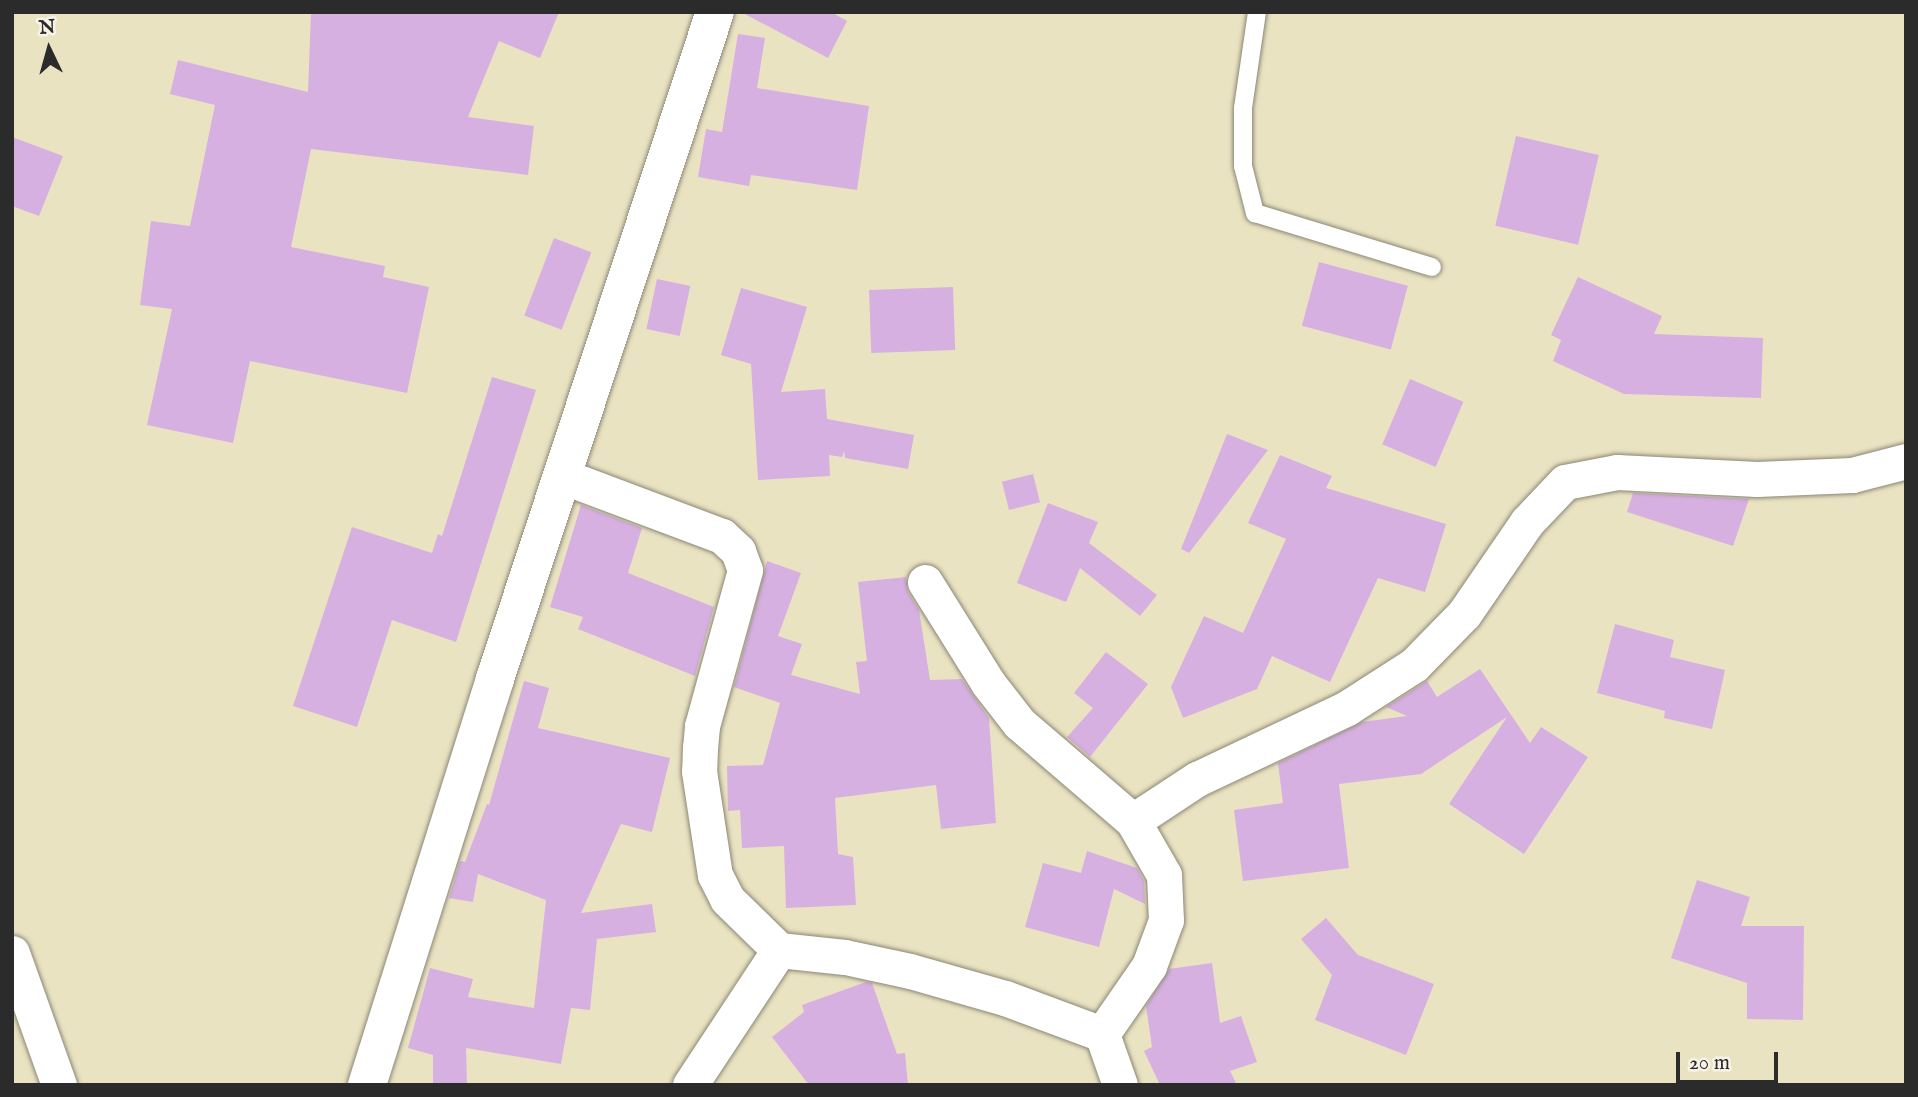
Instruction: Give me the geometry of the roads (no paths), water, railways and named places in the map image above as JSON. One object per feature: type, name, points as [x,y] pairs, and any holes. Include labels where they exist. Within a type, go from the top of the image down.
[{"type":"street","points":[[368,1085],[562,477],[715,12]]},
{"type":"street","points":[[1133,821],[1197,779],[1347,708],[1414,665],[1464,614],[1527,522],[1565,482],[1617,471],[1757,479],[1852,475],[1906,461]]},
{"type":"street","points":[[562,477],[722,536],[738,551],[745,570],[702,726],[699,771],[715,876],[727,899],[779,950],[845,957],[909,971],[1004,998],[1102,1034]]},
{"type":"street","points":[[925,582],[988,683],[1019,723],[1133,821],[1164,875],[1166,920],[1149,966],[1102,1034]]},
{"type":"street","points":[[690,1085],[779,950]]},
{"type":"street","points":[[12,953],[59,1085]]},
{"type":"street","points":[[1102,1034],[1120,1085]]},
{"type":"lane","points":[[1257,12],[1243,108],[1243,166],[1255,213],[1432,267]]}]
